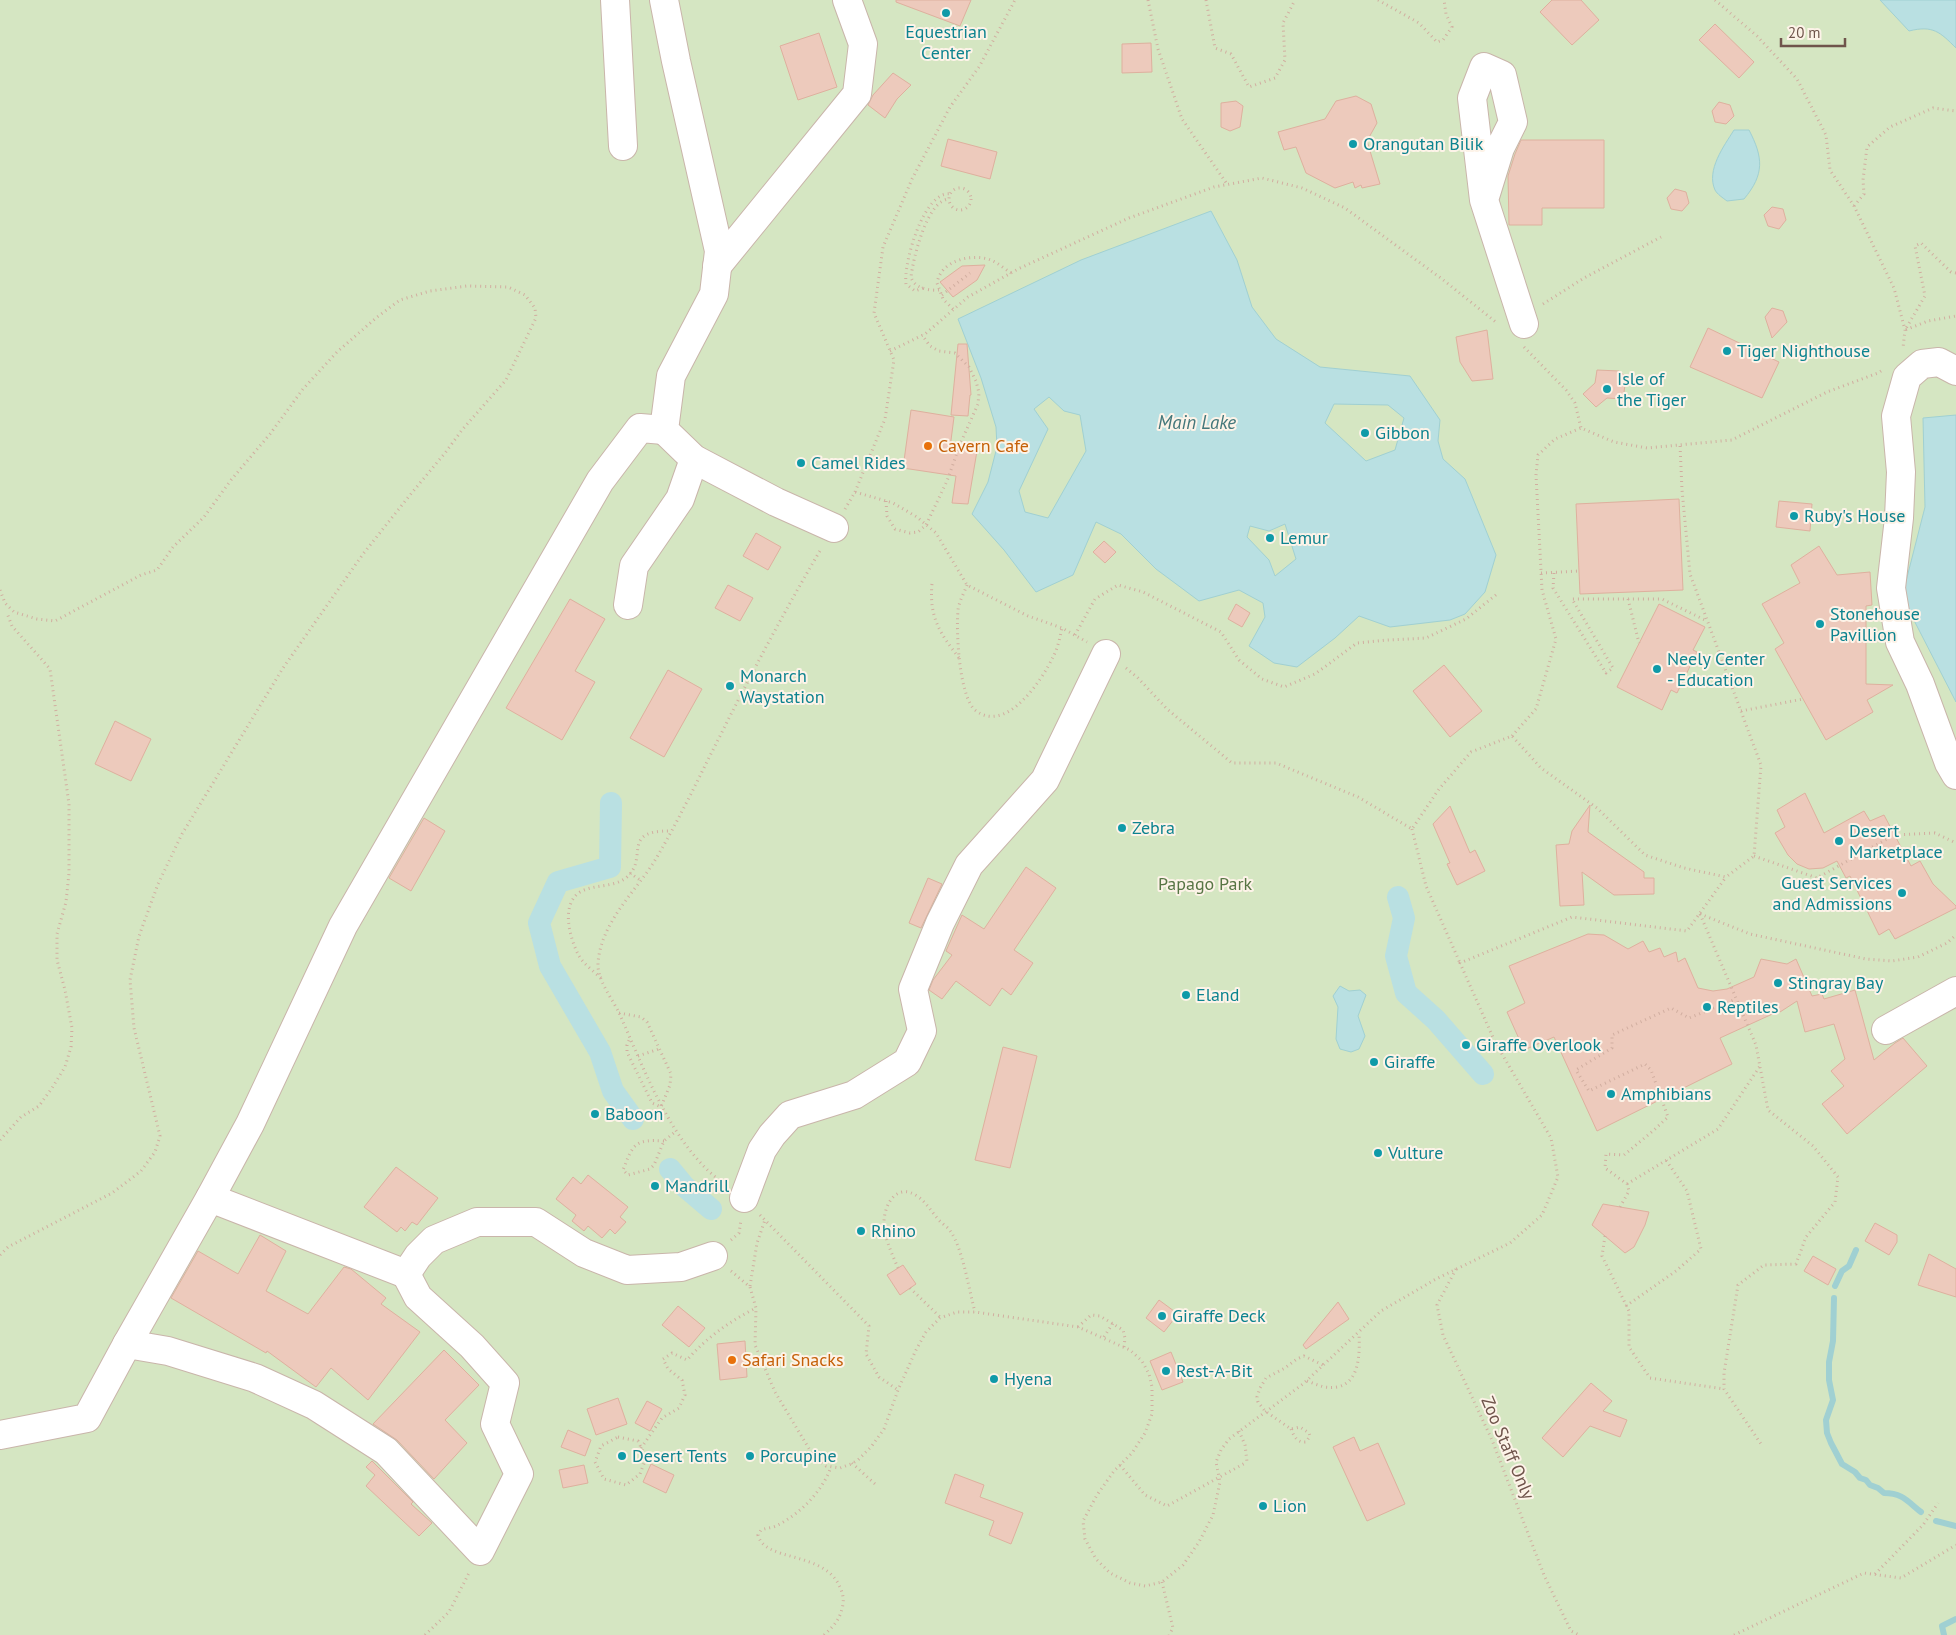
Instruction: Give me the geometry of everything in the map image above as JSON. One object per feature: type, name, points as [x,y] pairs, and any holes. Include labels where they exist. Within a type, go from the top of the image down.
[{"type":"street","points":[[614,0],[623,146]]},
{"type":"street","points":[[664,0],[719,251],[714,294],[671,376],[664,430]]},
{"type":"street","points":[[717,266],[857,94],[863,44],[848,0]]},
{"type":"street","points":[[1484,200],[1519,330]]},
{"type":"street","points":[[1956,370],[1940,362],[1922,364],[1907,377],[1896,416],[1901,472],[1899,518],[1891,588],[1900,642],[1920,684],[1949,763],[1956,775]]},
{"type":"street","points":[[0,1435],[87,1418],[250,1124],[343,926],[600,481],[640,428],[664,430],[694,458],[776,502],[834,528]]},
{"type":"street","points":[[628,605],[634,566],[680,499],[694,458]]},
{"type":"street","points":[[744,1198],[762,1150],[772,1135],[790,1115],[854,1095],[907,1062],[922,1031],[913,989],[940,923],[969,865],[1044,780],[1106,654]]},
{"type":"street","points":[[1886,1030],[1956,991]]},
{"type":"street","points":[[127,1344],[168,1351],[255,1378],[314,1405],[386,1451],[480,1551],[519,1474],[495,1424],[506,1383],[472,1346],[418,1297],[406,1274],[210,1198]]},
{"type":"street","points":[[406,1274],[418,1256],[434,1240],[477,1222],[536,1222],[584,1253],[627,1270],[681,1266],[713,1256]]},
{"type":"path","points":[[898,1390],[879,1377],[866,1354],[869,1326],[744,1198],[714,1177],[676,1131],[661,1106],[601,978],[598,964],[604,938],[620,909],[654,862],[752,671],[855,492],[885,419],[894,360],[874,314],[883,247],[912,179],[946,115],[979,67],[1015,0]]},
{"type":"path","points":[[1148,0],[1158,50],[1182,119],[1228,184]]},
{"type":"path","points":[[1206,0],[1215,48],[1231,54],[1248,87],[1275,78],[1285,60],[1283,23],[1295,0]]},
{"type":"path","points":[[1378,0],[1419,23],[1438,42],[1443,40],[1452,27],[1446,14],[1444,0]]},
{"type":"path","points":[[1715,0],[1758,36],[1797,79],[1826,135],[1830,170],[1854,206],[1894,288],[1905,330],[1904,347],[1899,354]]},
{"type":"path","points":[[1854,206],[1864,194],[1863,180],[1868,147],[1890,127],[1933,108],[1956,111]]},
{"type":"path","points":[[890,351],[922,335],[968,297],[1011,273],[1129,218],[1214,187],[1262,178],[1302,188],[1345,208],[1442,279],[1519,330],[1575,403],[1581,428]]},
{"type":"path","points":[[963,189],[970,195],[968,208],[958,210],[953,208],[949,199],[951,194],[954,190],[963,189]]},
{"type":"path","points":[[922,288],[915,291],[909,288],[905,279],[917,232],[929,205],[935,198],[946,193],[951,194]]},
{"type":"path","points":[[939,290],[922,288],[916,285],[911,277],[916,248],[921,235],[938,203],[949,199]]},
{"type":"path","points":[[1519,330],[1544,303],[1584,278],[1661,237]]},
{"type":"path","points":[[1905,330],[1925,296],[1915,246],[1921,242],[1951,272],[1956,272]]},
{"type":"path","points":[[953,309],[939,290],[938,278],[942,271],[956,260],[982,258],[994,262],[1011,273]]},
{"type":"path","points":[[942,295],[970,273]]},
{"type":"path","points":[[0,590],[5,604],[14,612],[55,622],[141,575],[157,570],[173,547],[204,517],[303,389],[337,352],[400,300],[430,291],[467,286],[508,287],[525,295],[535,308],[536,318],[506,380],[462,430],[445,454],[410,494],[363,554],[283,668],[182,834],[158,884],[139,936],[130,980],[134,1028],[160,1136],[155,1152],[141,1171],[112,1193],[8,1247],[0,1254]]},
{"type":"path","points":[[1905,330],[1928,320],[1956,316]]},
{"type":"path","points":[[886,501],[886,516],[895,529],[910,533],[918,532],[926,525],[937,504],[978,404],[979,393],[976,381],[964,360],[955,353],[934,349],[922,335]]},
{"type":"path","points":[[1412,829],[1439,789],[1472,752],[1512,736],[1536,709],[1556,639],[1542,590],[1536,475],[1538,455],[1555,439],[1581,428],[1614,442],[1647,448],[1732,440],[1827,392],[1878,373],[1886,368]]},
{"type":"path","points":[[1460,963],[1572,917],[1687,931],[1726,877],[1754,856],[1761,765],[1690,574],[1680,445]]},
{"type":"path","points":[[765,1220],[757,1243],[750,1287],[756,1308],[755,1345],[775,1392],[814,1457],[826,1466],[840,1468],[852,1463],[870,1447],[884,1428],[898,1390],[926,1332],[940,1318],[957,1312],[975,1312],[1078,1327],[1124,1347],[1142,1361],[1149,1374],[1153,1400],[1152,1414],[1145,1433],[1132,1453],[1097,1494],[1083,1521],[1085,1539],[1096,1559],[1110,1573],[1130,1583],[1145,1586],[1162,1582],[1183,1565],[1199,1542],[1213,1515],[1220,1482],[1216,1462],[1221,1450],[1229,1439],[1306,1381],[1381,1311],[1436,1278],[1510,1243],[1542,1214],[1558,1177],[1551,1138],[1495,1042],[1426,886],[1412,829],[1358,797],[1276,763],[1232,763],[1167,709],[1138,678],[1106,654],[1062,628],[1028,616],[967,585],[936,533],[917,517],[893,503],[855,492]]},
{"type":"path","points":[[1541,573],[1579,571]]},
{"type":"path","points":[[1554,572],[1553,588],[1606,673],[1613,668],[1572,599],[1662,600],[1707,621]]},
{"type":"path","points":[[932,584],[931,599],[936,624],[960,659]]},
{"type":"path","points":[[967,585],[958,610],[960,673],[968,700],[974,709],[984,715],[994,716],[1007,713],[1022,703],[1053,657],[1062,628]]},
{"type":"path","points":[[1075,635],[1095,599],[1118,585],[1143,592],[1221,632],[1239,660],[1262,679],[1284,687],[1315,674],[1357,643],[1426,638],[1466,619],[1497,594]]},
{"type":"path","points":[[1628,599],[1639,643]]},
{"type":"path","points":[[0,1140],[21,1117],[39,1106],[52,1088],[65,1067],[71,1047],[72,1028],[57,960],[57,934],[66,902],[69,872],[69,804],[50,669],[12,626],[7,613]]},
{"type":"path","points":[[1741,711],[1803,699]]},
{"type":"path","points":[[1512,736],[1541,768],[1597,808],[1646,855],[1684,868],[1726,877]]},
{"type":"path","points":[[601,978],[580,957],[575,945],[568,912],[570,903],[581,892],[617,882],[627,877],[633,870],[640,841],[644,835],[656,830],[670,831]]},
{"type":"path","points":[[1754,856],[1817,878],[1894,835],[1935,833],[1956,843]]},
{"type":"path","points":[[630,873],[640,880]]},
{"type":"path","points":[[1699,914],[1750,934],[1866,959],[1892,961],[1918,957],[1947,943],[1956,935]]},
{"type":"path","points":[[1699,914],[1756,1045],[1768,1110],[1813,1146],[1838,1177],[1835,1202],[1806,1238],[1796,1264],[1764,1265],[1738,1285],[1724,1373],[1724,1389],[1761,1444]]},
{"type":"path","points":[[1620,1207],[1628,1191],[1627,1184],[1605,1168],[1606,1154],[1624,1154],[1668,1117],[1651,1070],[1645,1064],[1589,1091],[1576,1070],[1612,1048],[1612,1035],[1671,1008],[1689,1018],[1736,999]]},
{"type":"path","points":[[619,1013],[641,1017],[647,1022],[659,1048],[671,1079],[661,1106]]},
{"type":"path","points":[[630,1038],[627,1052],[652,1103],[661,1106]]},
{"type":"path","points":[[638,1056],[659,1048]]},
{"type":"path","points":[[1627,1184],[1718,1129],[1760,1066]]},
{"type":"path","points":[[664,1141],[650,1140],[637,1143],[631,1149],[623,1170],[624,1173],[635,1175],[650,1169],[658,1160],[664,1141],[676,1131]]},
{"type":"path","points":[[1626,1306],[1676,1271],[1701,1249],[1687,1191],[1666,1160]]},
{"type":"path","points":[[898,1268],[884,1222],[886,1208],[892,1197],[898,1192],[908,1192],[925,1202],[938,1220],[952,1233],[959,1249],[975,1312]]},
{"type":"path","points":[[744,1198],[739,1233],[713,1256],[750,1287]]},
{"type":"path","points":[[1605,1236],[1602,1256],[1629,1311],[1629,1347],[1650,1378],[1724,1389]]},
{"type":"path","name":"Zoo Staff Only","points":[[1456,1268],[1437,1305],[1443,1335],[1492,1440],[1544,1575],[1572,1630],[1579,1635]]},
{"type":"path","points":[[910,1288],[940,1318]]},
{"type":"path","points":[[641,1448],[662,1418],[679,1408],[685,1395],[682,1380],[668,1369],[662,1359],[672,1353],[687,1360],[698,1346],[735,1318],[756,1308]]},
{"type":"path","points":[[1078,1327],[1091,1315],[1095,1314],[1113,1323],[1125,1333],[1124,1347]]},
{"type":"path","points":[[1104,1337],[1113,1323]]},
{"type":"path","points":[[1306,1381],[1324,1387],[1335,1388],[1350,1380],[1359,1365],[1358,1332]]},
{"type":"path","points":[[1291,1429],[1300,1427],[1309,1433],[1310,1436],[1306,1442],[1302,1442],[1294,1437],[1291,1429],[1265,1411],[1258,1402],[1257,1397],[1260,1388],[1266,1378],[1304,1356],[1323,1364]]},
{"type":"path","points":[[1120,1465],[1145,1495],[1167,1506],[1247,1462],[1245,1445],[1238,1431]]},
{"type":"path","points":[[618,1436],[638,1441],[641,1448],[646,1458],[640,1474],[626,1484],[604,1479],[595,1462],[601,1446],[618,1436]]},
{"type":"path","points":[[852,1463],[875,1484]]},
{"type":"path","points":[[824,1635],[834,1626],[842,1612],[844,1600],[836,1581],[817,1564],[780,1554],[765,1546],[759,1540],[758,1535],[761,1530],[773,1527],[795,1515],[821,1486],[831,1467]]},
{"type":"path","points":[[1874,1574],[1923,1526],[1938,1503]]},
{"type":"path","points":[[1734,1635],[1864,1572],[1901,1578],[1956,1544]]},
{"type":"path","points":[[425,1635],[449,1612],[480,1551]]},
{"type":"path","points":[[1162,1582],[1173,1628],[1169,1635]]},
{"type":"green space","name":"Papago Park","points":[[0,0],[1956,0],[1956,1635],[0,1635]]},
{"type":"water","points":[[1880,0],[1956,0],[1956,48],[1936,31],[1917,29],[1909,31]]},
{"type":"water","points":[[1734,130],[1749,130],[1757,149],[1760,165],[1756,181],[1744,199],[1727,201],[1715,190],[1713,174],[1717,158]]},
{"type":"water","name":"Main Lake","points":[[1211,211],[1237,260],[1252,307],[1276,339],[1320,367],[1410,376],[1440,420],[1438,441],[1443,459],[1465,479],[1496,555],[1485,592],[1465,614],[1450,620],[1390,627],[1359,616],[1335,638],[1297,667],[1274,663],[1249,646],[1265,617],[1263,603],[1239,590],[1199,601],[1156,569],[1121,534],[1096,522],[1073,575],[1036,592],[1004,550],[972,514],[988,482],[997,447],[996,427],[981,378],[958,319],[1081,260]],"holes":[[[1049,397],[1064,411],[1080,415],[1086,451],[1048,518],[1025,512],[1019,491],[1048,429],[1034,409]],[[1334,404],[1388,405],[1404,418],[1395,450],[1366,461],[1325,423]],[[1285,524],[1296,559],[1275,576],[1269,560],[1247,537],[1250,526],[1269,531]]]},
{"type":"water","points":[[1956,415],[1956,702],[1902,597],[1925,507],[1923,418]]},
{"type":"water","points":[[1340,986],[1349,991],[1360,990],[1366,995],[1358,1016],[1365,1036],[1359,1049],[1351,1052],[1340,1049],[1336,1039],[1338,1007],[1333,996]]},
{"type":"building","name":"Equestrian Center","points":[[896,0],[971,0],[960,26],[896,2]]},
{"type":"building","points":[[1552,0],[1581,0],[1599,20],[1572,45],[1540,12]]},
{"type":"building","points":[[1715,24],[1754,62],[1739,78],[1699,40]]},
{"type":"building","points":[[819,33],[837,87],[798,100],[780,46]]},
{"type":"building","points":[[1151,43],[1152,72],[1122,73],[1122,44]]},
{"type":"building","points":[[893,73],[911,85],[897,99],[885,118],[868,105],[873,95]]},
{"type":"building","name":"Orangutan Bilik","points":[[1356,96],[1371,104],[1377,123],[1367,141],[1380,184],[1362,188],[1361,185],[1355,188],[1353,182],[1335,188],[1306,173],[1296,147],[1284,150],[1278,132],[1325,119],[1336,101]]},
{"type":"building","points":[[1236,101],[1243,106],[1240,127],[1230,131],[1221,127],[1221,103]]},
{"type":"building","points":[[1719,102],[1730,105],[1734,116],[1726,124],[1715,122],[1712,111]]},
{"type":"building","points":[[948,139],[997,152],[990,179],[941,166]]},
{"type":"building","points":[[1521,140],[1604,140],[1604,208],[1542,208],[1542,225],[1509,225],[1508,176]]},
{"type":"building","points":[[1675,189],[1686,192],[1689,203],[1682,211],[1671,209],[1667,198]]},
{"type":"building","points":[[1772,207],[1783,209],[1786,220],[1779,229],[1768,226],[1764,215]]},
{"type":"building","points":[[985,265],[977,280],[953,297],[940,282],[962,266]]},
{"type":"building","points":[[1772,308],[1783,311],[1787,322],[1772,338],[1765,317]]},
{"type":"building","name":"Tiger Nighthouse","points":[[1708,328],[1779,362],[1762,398],[1690,367]]},
{"type":"building","points":[[1487,330],[1493,379],[1472,381],[1460,362],[1456,337]]},
{"type":"building","points":[[958,344],[967,344],[971,395],[968,416],[951,415]]},
{"type":"building","name":"Isle of the Tiger","points":[[1597,370],[1619,371],[1623,374],[1626,378],[1623,399],[1607,398],[1596,407],[1583,394],[1595,383]]},
{"type":"building","points":[[911,410],[954,417],[950,448],[977,451],[968,504],[952,503],[956,476],[903,468]]},
{"type":"building","points":[[1679,499],[1683,590],[1580,594],[1576,504]]},
{"type":"building","name":"Ruby's House","points":[[1779,501],[1812,504],[1810,531],[1776,527]]},
{"type":"building","points":[[756,533],[781,547],[768,570],[743,556]]},
{"type":"building","points":[[1104,541],[1116,552],[1105,563],[1093,552]]},
{"type":"building","name":"Stonehouse Pavillion","points":[[1819,546],[1837,575],[1870,572],[1872,605],[1866,606],[1866,684],[1893,685],[1867,700],[1873,712],[1826,740],[1775,649],[1784,643],[1762,604],[1800,583],[1791,565]]},
{"type":"building","points":[[728,585],[753,598],[740,621],[715,608]]},
{"type":"building","points":[[570,599],[605,619],[575,671],[595,682],[562,740],[506,708]]},
{"type":"building","points":[[1236,604],[1250,613],[1242,627],[1228,619]]},
{"type":"building","name":"Neely Center - Education","points":[[1659,604],[1705,627],[1693,650],[1697,652],[1677,693],[1671,690],[1662,710],[1617,687]]},
{"type":"building","points":[[1444,665],[1482,711],[1450,737],[1413,691]]},
{"type":"building","points":[[668,670],[702,689],[664,757],[630,738]]},
{"type":"building","points":[[115,721],[151,739],[131,781],[95,764]]},
{"type":"building","points":[[1805,793],[1824,833],[1864,811],[1870,821],[1884,815],[1911,866],[1920,861],[1933,884],[1956,908],[1895,939],[1889,929],[1879,935],[1850,876],[1846,878],[1837,861],[1823,868],[1809,869],[1797,864],[1788,855],[1775,833],[1785,827],[1777,810]]},
{"type":"building","points":[[1590,805],[1588,832],[1644,872],[1644,878],[1654,878],[1654,894],[1614,895],[1582,872],[1584,905],[1560,906],[1556,845],[1569,844],[1572,831]]},
{"type":"building","points":[[1450,806],[1470,853],[1475,850],[1485,871],[1457,885],[1447,864],[1450,863],[1433,824]]},
{"type":"building","points":[[424,818],[445,831],[411,891],[389,878]]},
{"type":"building","points":[[1026,867],[1056,888],[1014,950],[1033,963],[1011,995],[1002,988],[990,1006],[956,981],[942,999],[929,990],[933,980],[952,955],[946,951],[962,915],[984,929]]},
{"type":"building","points":[[928,878],[942,884],[921,928],[909,923]]},
{"type":"building","points":[[1588,934],[1604,935],[1628,949],[1643,941],[1649,952],[1660,948],[1664,957],[1676,952],[1678,962],[1685,958],[1698,988],[1713,991],[1727,989],[1754,977],[1761,959],[1787,964],[1796,959],[1812,996],[1822,994],[1824,999],[1855,990],[1874,1060],[1903,1038],[1927,1066],[1847,1134],[1822,1104],[1844,1086],[1831,1071],[1845,1059],[1834,1024],[1805,1032],[1797,1001],[1780,1012],[1720,1038],[1732,1064],[1597,1131],[1554,1037],[1524,1050],[1507,1012],[1525,1003],[1509,966]]},
{"type":"building","points":[[1003,1047],[1037,1056],[1010,1168],[975,1160]]},
{"type":"building","points":[[396,1167],[438,1198],[417,1225],[412,1222],[405,1231],[401,1227],[397,1232],[364,1207]]},
{"type":"building","points":[[588,1175],[628,1207],[620,1217],[626,1222],[615,1234],[610,1229],[602,1238],[588,1226],[584,1231],[572,1221],[576,1215],[556,1199],[573,1177],[581,1184]]},
{"type":"building","points":[[1603,1204],[1649,1212],[1634,1247],[1625,1253],[1592,1225]]},
{"type":"building","points":[[1875,1223],[1897,1235],[1897,1242],[1889,1255],[1865,1241]]},
{"type":"building","points":[[260,1235],[286,1251],[266,1291],[308,1314],[344,1267],[351,1269],[386,1298],[381,1304],[420,1332],[368,1400],[331,1368],[316,1387],[267,1351],[266,1353],[171,1298],[198,1251],[238,1274]]},
{"type":"building","points":[[1929,1254],[1956,1269],[1956,1297],[1918,1285]]},
{"type":"building","points":[[1813,1256],[1836,1269],[1828,1285],[1804,1271]]},
{"type":"building","points":[[903,1265],[916,1284],[900,1295],[887,1275]]},
{"type":"building","name":"Giraffe Deck","points":[[1159,1300],[1178,1314],[1164,1332],[1146,1318]]},
{"type":"building","points":[[1338,1302],[1349,1319],[1306,1349],[1303,1345]]},
{"type":"building","points":[[678,1306],[705,1328],[689,1347],[662,1325]]},
{"type":"building","points":[[745,1341],[747,1377],[720,1380],[717,1344]]},
{"type":"building","points":[[444,1350],[479,1385],[445,1420],[467,1443],[434,1479],[397,1440],[373,1424]]},
{"type":"building","name":"Rest-A-Bit","points":[[1171,1352],[1183,1382],[1162,1390],[1150,1361]]},
{"type":"building","points":[[1591,1383],[1612,1401],[1603,1411],[1627,1420],[1620,1437],[1590,1426],[1563,1457],[1542,1438]]},
{"type":"building","points":[[618,1398],[627,1424],[596,1435],[587,1409]]},
{"type":"building","points":[[647,1401],[662,1409],[650,1431],[635,1423]]},
{"type":"building","points":[[568,1430],[591,1440],[585,1456],[561,1447]]},
{"type":"building","points":[[1354,1437],[1360,1451],[1378,1443],[1405,1504],[1367,1521],[1333,1447]]},
{"type":"building","points":[[372,1461],[413,1502],[411,1504],[432,1523],[419,1536],[366,1486],[375,1475],[366,1467]]},
{"type":"building","points":[[651,1464],[674,1475],[666,1493],[643,1482]]},
{"type":"building","points":[[584,1465],[588,1483],[563,1488],[559,1470]]},
{"type":"building","points":[[955,1474],[984,1485],[980,1497],[1023,1513],[1011,1544],[989,1535],[994,1521],[945,1503]]},
{"type":"waterway","points":[[611,803],[610,867],[558,882],[539,923],[550,966],[600,1052],[613,1091],[633,1119]]},
{"type":"waterway","points":[[1398,897],[1404,918],[1396,956],[1406,993],[1436,1020],[1483,1074]]},
{"type":"waterway","points":[[670,1169],[684,1186],[711,1209]]},
{"type":"waterway","points":[[1835,1286],[1842,1271],[1849,1266],[1856,1250]]},
{"type":"waterway","points":[[1834,1298],[1833,1341],[1829,1362],[1829,1380],[1833,1400],[1826,1420],[1827,1433],[1831,1443],[1842,1464],[1855,1472],[1860,1478],[1884,1493],[1901,1496],[1921,1512]]},
{"type":"waterway","points":[[1936,1521],[1956,1526]]},
{"type":"waterway","points":[[1944,1635],[1942,1626],[1956,1619]]},
{"type":"place","name":"Equestrian Center","points":[[946,13]]},
{"type":"place","name":"Orangutan Bilik","points":[[1353,144]]},
{"type":"place","name":"Tiger Nighthouse","points":[[1727,351]]},
{"type":"place","name":"Isle of the Tiger","points":[[1607,389]]},
{"type":"place","name":"Gibbon","points":[[1365,433]]},
{"type":"place","name":"Cavern Cafe","points":[[928,446]]},
{"type":"place","name":"Camel Rides","points":[[801,463]]},
{"type":"place","name":"Ruby's House","points":[[1794,516]]},
{"type":"place","name":"Lemur","points":[[1270,538]]},
{"type":"place","name":"Stonehouse Pavillion","points":[[1820,624]]},
{"type":"place","name":"Neely Center - Education","points":[[1657,669]]},
{"type":"place","name":"Monarch Waystation","points":[[730,686]]},
{"type":"place","name":"Zebra","points":[[1122,828]]},
{"type":"place","name":"Desert Marketplace","points":[[1839,841]]},
{"type":"place","name":"Guest Services and Admissions","points":[[1902,893]]},
{"type":"place","name":"Stingray Bay","points":[[1778,983]]},
{"type":"place","name":"Eland","points":[[1186,995]]},
{"type":"place","name":"Reptiles","points":[[1707,1007]]},
{"type":"place","name":"Giraffe Overlook","points":[[1466,1045]]},
{"type":"place","name":"Giraffe","points":[[1374,1062]]},
{"type":"place","name":"Amphibians","points":[[1611,1094]]},
{"type":"place","name":"Baboon","points":[[595,1114]]},
{"type":"place","name":"Vulture","points":[[1378,1153]]},
{"type":"place","name":"Mandrill","points":[[655,1186]]},
{"type":"place","name":"Rhino","points":[[861,1231]]},
{"type":"place","name":"Giraffe Deck","points":[[1162,1316]]},
{"type":"place","name":"Safari Snacks","points":[[732,1360]]},
{"type":"place","name":"Rest-A-Bit","points":[[1166,1371]]},
{"type":"place","name":"Hyena","points":[[994,1379]]},
{"type":"place","name":"Desert Tents","points":[[622,1456]]},
{"type":"place","name":"Porcupine","points":[[750,1456]]},
{"type":"place","name":"Lion","points":[[1263,1506]]}]
